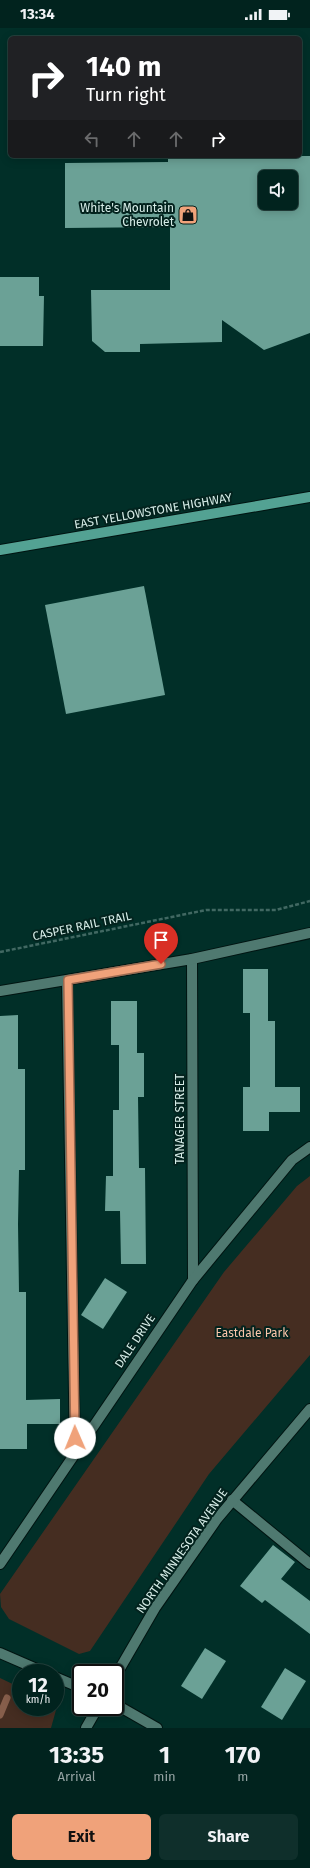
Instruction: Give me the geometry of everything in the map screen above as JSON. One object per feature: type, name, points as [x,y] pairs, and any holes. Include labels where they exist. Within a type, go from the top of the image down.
[{"type":"main road","name":"EAST YELLOWSTONE HIGHWAY","points":[[0,550],[310,496]]},
{"type":"street","points":[[0,991],[192,959],[310,932]]},
{"type":"street","name":"TANAGER STREET","points":[[192,959],[193,1280]]},
{"type":"street","points":[[68,980],[75,1453]]},
{"type":"street","name":"DALE DRIVE","points":[[0,1564],[193,1280],[292,1160],[310,1147]]},
{"type":"street","name":"NORTH MINNESOTA AVENUE","points":[[123,1664],[155,1608],[217,1518],[310,1409]]},
{"type":"street","points":[[232,1500],[310,1564]]},
{"type":"street","points":[[0,1653],[25,1664]]},
{"type":"street","points":[[124,1709],[157,1728]]},
{"type":"street","points":[[86,1728],[93,1716]]},
{"type":"path","name":"CASPER RAIL TRAIL","points":[[0,952],[206,910],[276,910],[310,901]]},
{"type":"green space","name":"Eastdale Park","points":[[310,1176],[310,1355],[209,1474],[90,1651],[79,1654],[9,1619],[1,1607],[0,1594],[224,1272],[297,1186]]},
{"type":"green space","points":[[0,1678],[12,1684],[12,1716],[54,1716],[51,1728],[0,1728]]},
{"type":"building","name":"White's Mountain Chevrolet","points":[[302,156],[310,156],[310,333],[264,350],[222,320],[222,342],[140,344],[140,352],[105,352],[92,341],[91,290],[170,290],[170,227],[65,228],[65,163],[168,162],[168,158],[302,158]]},
{"type":"building","points":[[0,277],[39,277],[39,296],[44,296],[43,346],[0,346]]},
{"type":"building","points":[[144,586],[165,695],[66,714],[45,605]]},
{"type":"building","points":[[243,969],[268,969],[268,1021],[275,1021],[275,1087],[300,1087],[300,1112],[269,1112],[269,1131],[243,1131],[243,1087],[250,1087],[250,1013],[243,1013]]},
{"type":"building","points":[[111,1001],[137,1001],[137,1053],[144,1053],[144,1097],[138,1097],[139,1168],[145,1168],[146,1264],[121,1264],[120,1211],[105,1211],[106,1176],[113,1176],[113,1110],[119,1110],[119,1045],[111,1045]]},
{"type":"building","points":[[18,1015],[18,1069],[25,1069],[25,1170],[19,1170],[18,1224],[19,1292],[26,1292],[26,1400],[60,1399],[60,1424],[27,1424],[27,1449],[0,1449],[0,1016]]},
{"type":"building","points":[[105,1278],[127,1292],[103,1329],[81,1315]]},
{"type":"building","points":[[273,1545],[295,1562],[281,1579],[310,1601],[310,1634],[265,1600],[262,1603],[240,1586]]},
{"type":"building","points":[[205,1648],[226,1661],[202,1699],[181,1686]]},
{"type":"building","points":[[285,1668],[306,1681],[282,1720],[261,1707]]},
{"type":"waterway","points":[[0,1715],[7,1698]]},
{"type":"place","name":"White's Mountain Chevrolet","points":[[188,215]]},
{"type":"route","points":[[75,1438],[68,980],[161,964]]}]
